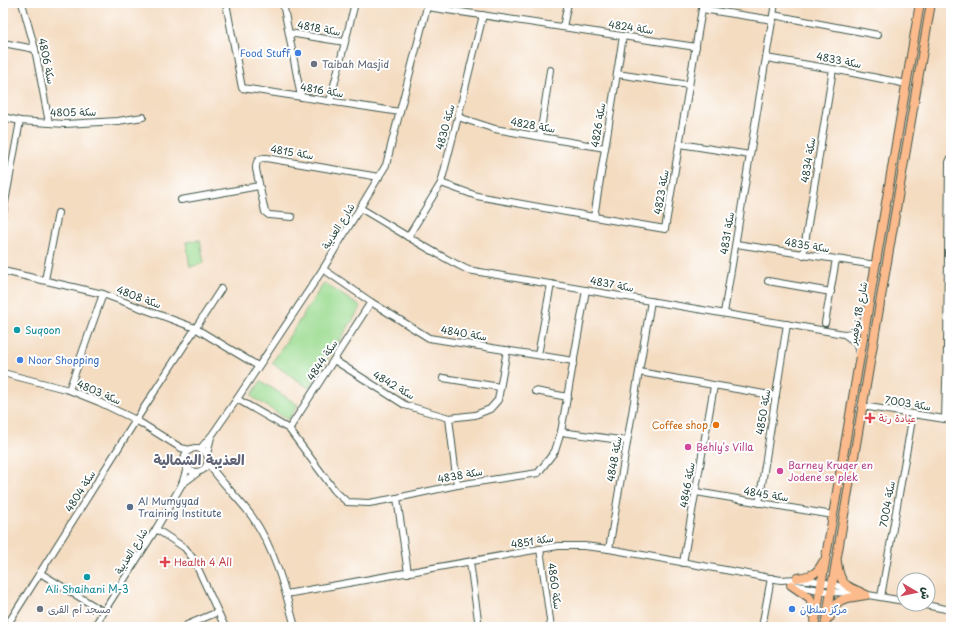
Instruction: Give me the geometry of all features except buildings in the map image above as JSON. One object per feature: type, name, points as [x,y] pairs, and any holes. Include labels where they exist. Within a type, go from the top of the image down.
[{"type":"main road","name":"شارع 18 نوفمبر","points":[[813,627],[920,3]]},
{"type":"main road","name":"شارع 18 نوفمبر","points":[[826,627],[830,592],[931,3]]},
{"type":"main road","points":[[813,627],[813,609],[810,598],[794,582],[813,575],[816,572],[822,562],[828,540]]},
{"type":"main road","points":[[837,554],[838,569],[846,586],[860,591],[863,594]]},
{"type":"main road","points":[[826,627],[832,609],[838,602],[844,598],[863,594]]},
{"type":"street","name":"سكة 4806","points":[[22,3],[35,50],[49,123]]},
{"type":"street","name":"سكة 4816","points":[[226,3],[242,88],[400,112]]},
{"type":"street","name":"سكة 4818","points":[[283,3],[301,97]]},
{"type":"street","points":[[330,101],[355,3]]},
{"type":"street","points":[[563,27],[568,3]]},
{"type":"street","name":"سكة 4831","points":[[724,313],[775,3]]},
{"type":"street","points":[[915,3],[917,22]]},
{"type":"street","name":"سكة 4824","points":[[427,5],[483,15],[696,47]]},
{"type":"street","name":"شارع العذيبة","points":[[200,448],[212,435],[237,399],[323,269],[386,165],[427,5]]},
{"type":"street","points":[[703,6],[878,35]]},
{"type":"street","name":"سكة 4823","points":[[441,183],[477,196],[665,229],[703,6]]},
{"type":"street","name":"سكة 4830","points":[[408,237],[441,183],[483,15]]},
{"type":"street","name":"سكة 4818","points":[[289,33],[345,42]]},
{"type":"street","name":"سكة 4826","points":[[594,217],[623,36]]},
{"type":"street","points":[[3,43],[35,50]]},
{"type":"street","name":"سكة 4833","points":[[766,58],[833,69],[907,84]]},
{"type":"street","name":"سكة 4834","points":[[803,255],[833,69]]},
{"type":"street","points":[[540,136],[550,70]]},
{"type":"street","points":[[617,74],[689,85]]},
{"type":"street","name":"سكة 4805","points":[[3,117],[65,124],[143,117]]},
{"type":"street","name":"سكة 4828","points":[[458,117],[495,128],[605,148]]},
{"type":"street","points":[[3,213],[20,120]]},
{"type":"street","points":[[680,144],[750,155]]},
{"type":"street","name":"سكة 4815","points":[[292,217],[269,215],[265,212],[256,169],[258,159],[266,158],[379,178]]},
{"type":"street","points":[[948,420],[949,162],[951,158]]},
{"type":"street","points":[[181,200],[259,186]]},
{"type":"street","name":"سكة 4837","points":[[360,208],[408,237],[468,270],[844,334]]},
{"type":"street","points":[[45,280],[58,213]]},
{"type":"street","name":"سكة 4835","points":[[736,244],[876,265]]},
{"type":"street","points":[[825,323],[836,259]]},
{"type":"street","name":"سكة 4840","points":[[323,269],[371,302],[429,338],[574,361]]},
{"type":"street","name":"سكة 4808","points":[[3,271],[103,294],[195,328],[258,366]]},
{"type":"street","points":[[768,281],[831,292]]},
{"type":"street","points":[[538,355],[551,284]]},
{"type":"street","name":"سكة 4804","points":[[6,627],[136,420],[221,289]]},
{"type":"street","name":"سكة 4838","points":[[237,399],[289,429],[335,491],[346,502],[369,503],[457,485],[538,473],[555,451],[561,432],[586,290]]},
{"type":"street","points":[[69,390],[103,294]]},
{"type":"street","name":"سكة 4848","points":[[609,549],[651,301]]},
{"type":"street","name":"سكة 4844","points":[[289,429],[371,302]]},
{"type":"street","points":[[844,334],[850,334],[857,331],[868,309]]},
{"type":"street","name":"سكة 4850","points":[[759,503],[787,324]]},
{"type":"street","points":[[844,334],[858,345],[860,359]]},
{"type":"street","name":"سكة 4842","points":[[334,360],[405,405],[448,418],[475,415],[490,409],[498,400],[507,350]]},
{"type":"street","points":[[639,372],[776,396]]},
{"type":"street","name":"سكة 4803","points":[[3,373],[69,390],[99,402],[136,420],[181,448],[190,450]]},
{"type":"street","points":[[443,378],[500,387]]},
{"type":"street","name":"سكة 4846","points":[[683,563],[714,386]]},
{"type":"street","points":[[535,392],[568,397]]},
{"type":"street","name":"سكة 7003","points":[[862,406],[948,420]]},
{"type":"street","name":"سكة 7004","points":[[881,597],[913,414]]},
{"type":"street","points":[[448,418],[457,485]]},
{"type":"street","points":[[561,432],[628,441]]},
{"type":"street","name":"شارع العذيبة","points":[[207,454],[212,435]]},
{"type":"street","name":"سكة 4803","points":[[181,448],[185,455]]},
{"type":"street","points":[[193,448],[200,448],[207,454],[209,460],[208,466],[204,470],[197,473],[187,468],[184,462],[185,455],[190,450],[193,448]]},
{"type":"street","points":[[208,463],[242,503],[254,520],[270,549],[286,594],[295,627]]},
{"type":"street","name":"شارع العذيبة","points":[[94,627],[156,529],[182,484],[187,468]]},
{"type":"street","points":[[204,470],[216,474]]},
{"type":"street","name":"شارع العذيبة","points":[[182,484],[197,473]]},
{"type":"street","name":"سكة 4845","points":[[696,492],[833,515]]},
{"type":"street","points":[[397,498],[408,572]]},
{"type":"street","points":[[156,529],[185,548],[194,560],[224,627]]},
{"type":"street","name":"سكة 4851","points":[[286,594],[558,546],[584,546],[609,549],[794,582],[830,592],[863,594],[896,600]]},
{"type":"street","name":"سكة 4860","points":[[540,549],[551,627]]},
{"type":"street","points":[[470,562],[479,627]]},
{"type":"street","points":[[40,573],[104,612]]},
{"type":"street","points":[[762,627],[770,578]]},
{"type":"street","name":"سكة 4851","points":[[794,582],[821,582],[863,594]]},
{"type":"street","points":[[936,607],[951,610]]},
{"type":"street","points":[[186,627],[218,612]]},
{"type":"green space","points":[[200,240],[204,263],[190,267],[186,242]]},
{"type":"green space","points":[[324,283],[361,307],[309,388],[272,363]]},
{"type":"green space","points":[[261,381],[298,405],[288,420],[251,396]]},
{"type":"place","name":"Food Stuff","points":[[298,53]]},
{"type":"place","name":"Taibah Masjid","points":[[314,64]]},
{"type":"place","name":"Suqoon","points":[[17,330]]},
{"type":"place","name":"Noor Shopping","points":[[20,360]]},
{"type":"place","name":"عيادة رنة","points":[[870,418]]},
{"type":"place","name":"Coffee shop","points":[[716,425]]},
{"type":"place","name":"Behly's Villa","points":[[688,447]]},
{"type":"place","name":"Barney Kruger en Jodene se plek","points":[[780,471]]},
{"type":"place","name":"Al Mumyyad Training Institute","points":[[130,507]]},
{"type":"place","name":"Health 4 All","points":[[165,562]]},
{"type":"place","name":"Ali Shaihani M-3","points":[[87,577]]},
{"type":"place","name":"مسجد أم القرى","points":[[40,609]]},
{"type":"place","name":"مركز سلطان","points":[[792,609]]},
{"type":"district","name":"العذيبة الشمالية","points":[[199,460]]}]
